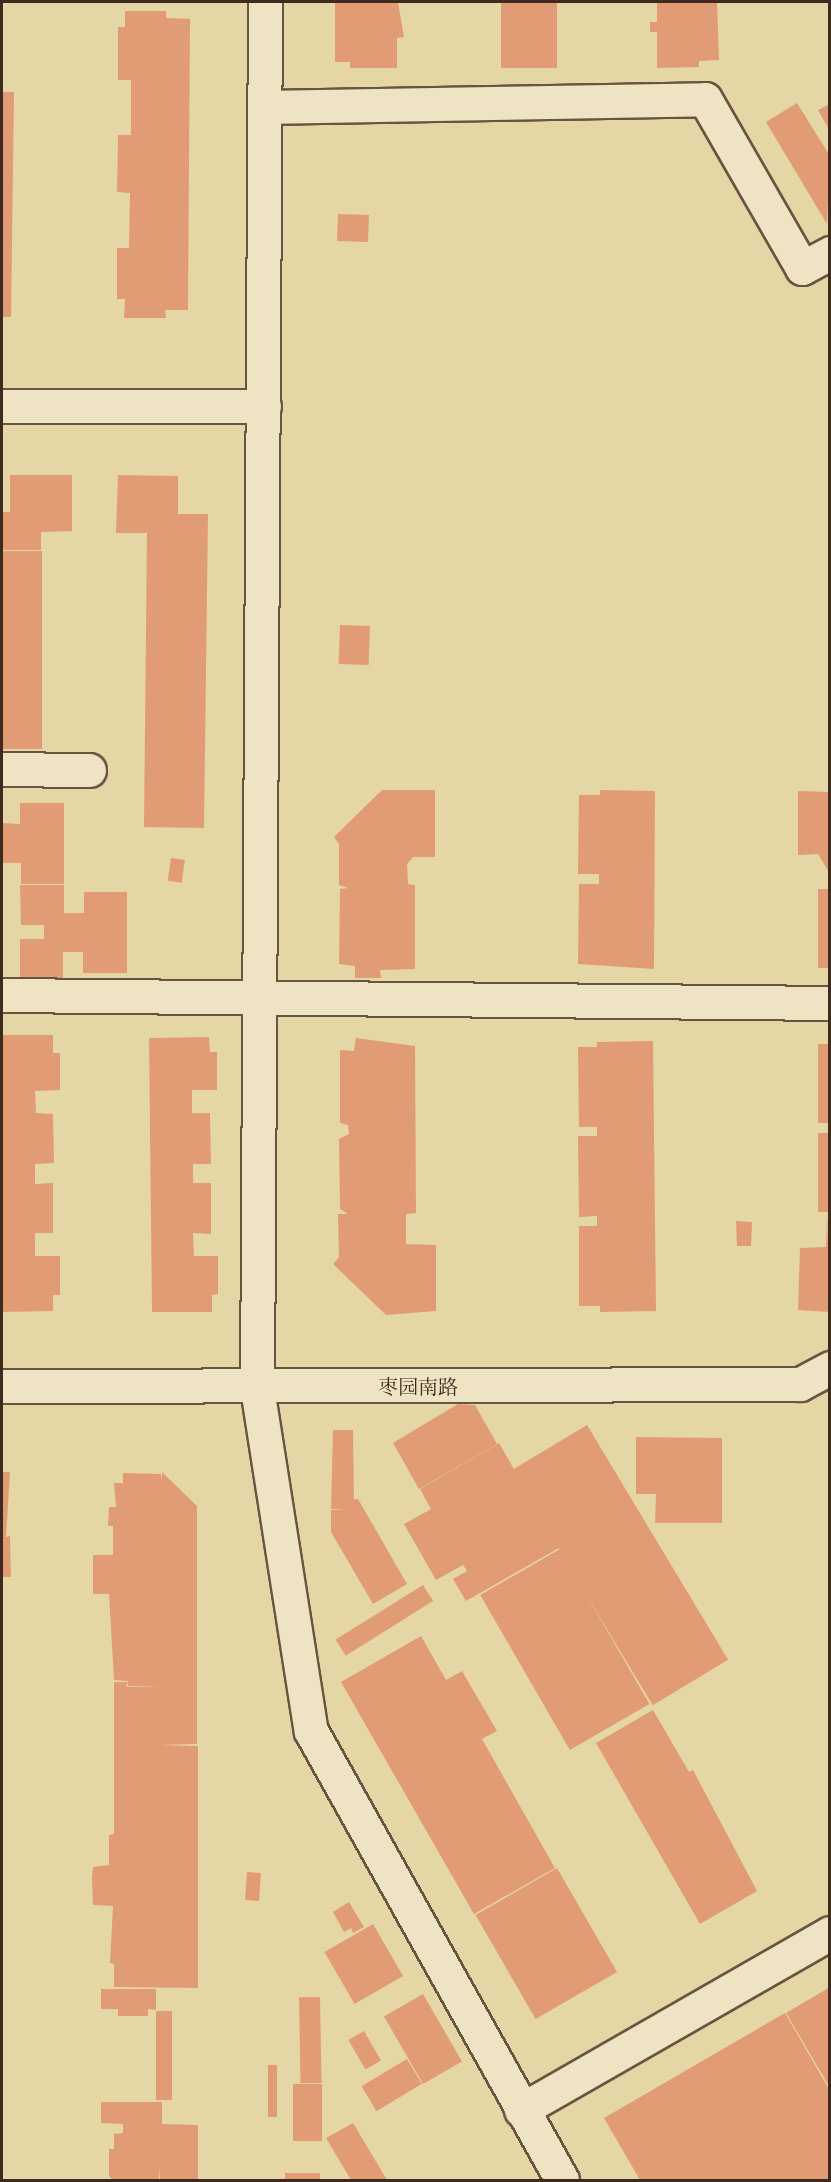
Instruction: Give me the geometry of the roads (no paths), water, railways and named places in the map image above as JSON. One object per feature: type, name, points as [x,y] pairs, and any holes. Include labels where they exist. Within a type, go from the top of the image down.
[{"type":"street","points":[[265,2],[257,1388],[311,1731],[562,2181]]},
{"type":"street","points":[[265,107],[705,99],[802,268],[830,253]]},
{"type":"street","points":[[2,406],[264,406]]},
{"type":"street","points":[[2,769],[89,770]]},
{"type":"street","points":[[2,995],[830,1003]]},
{"type":"street","name":"枣园南路","points":[[2,1386],[257,1388],[800,1383],[830,1368]]},
{"type":"street","points":[[521,2110],[830,1933]]}]
